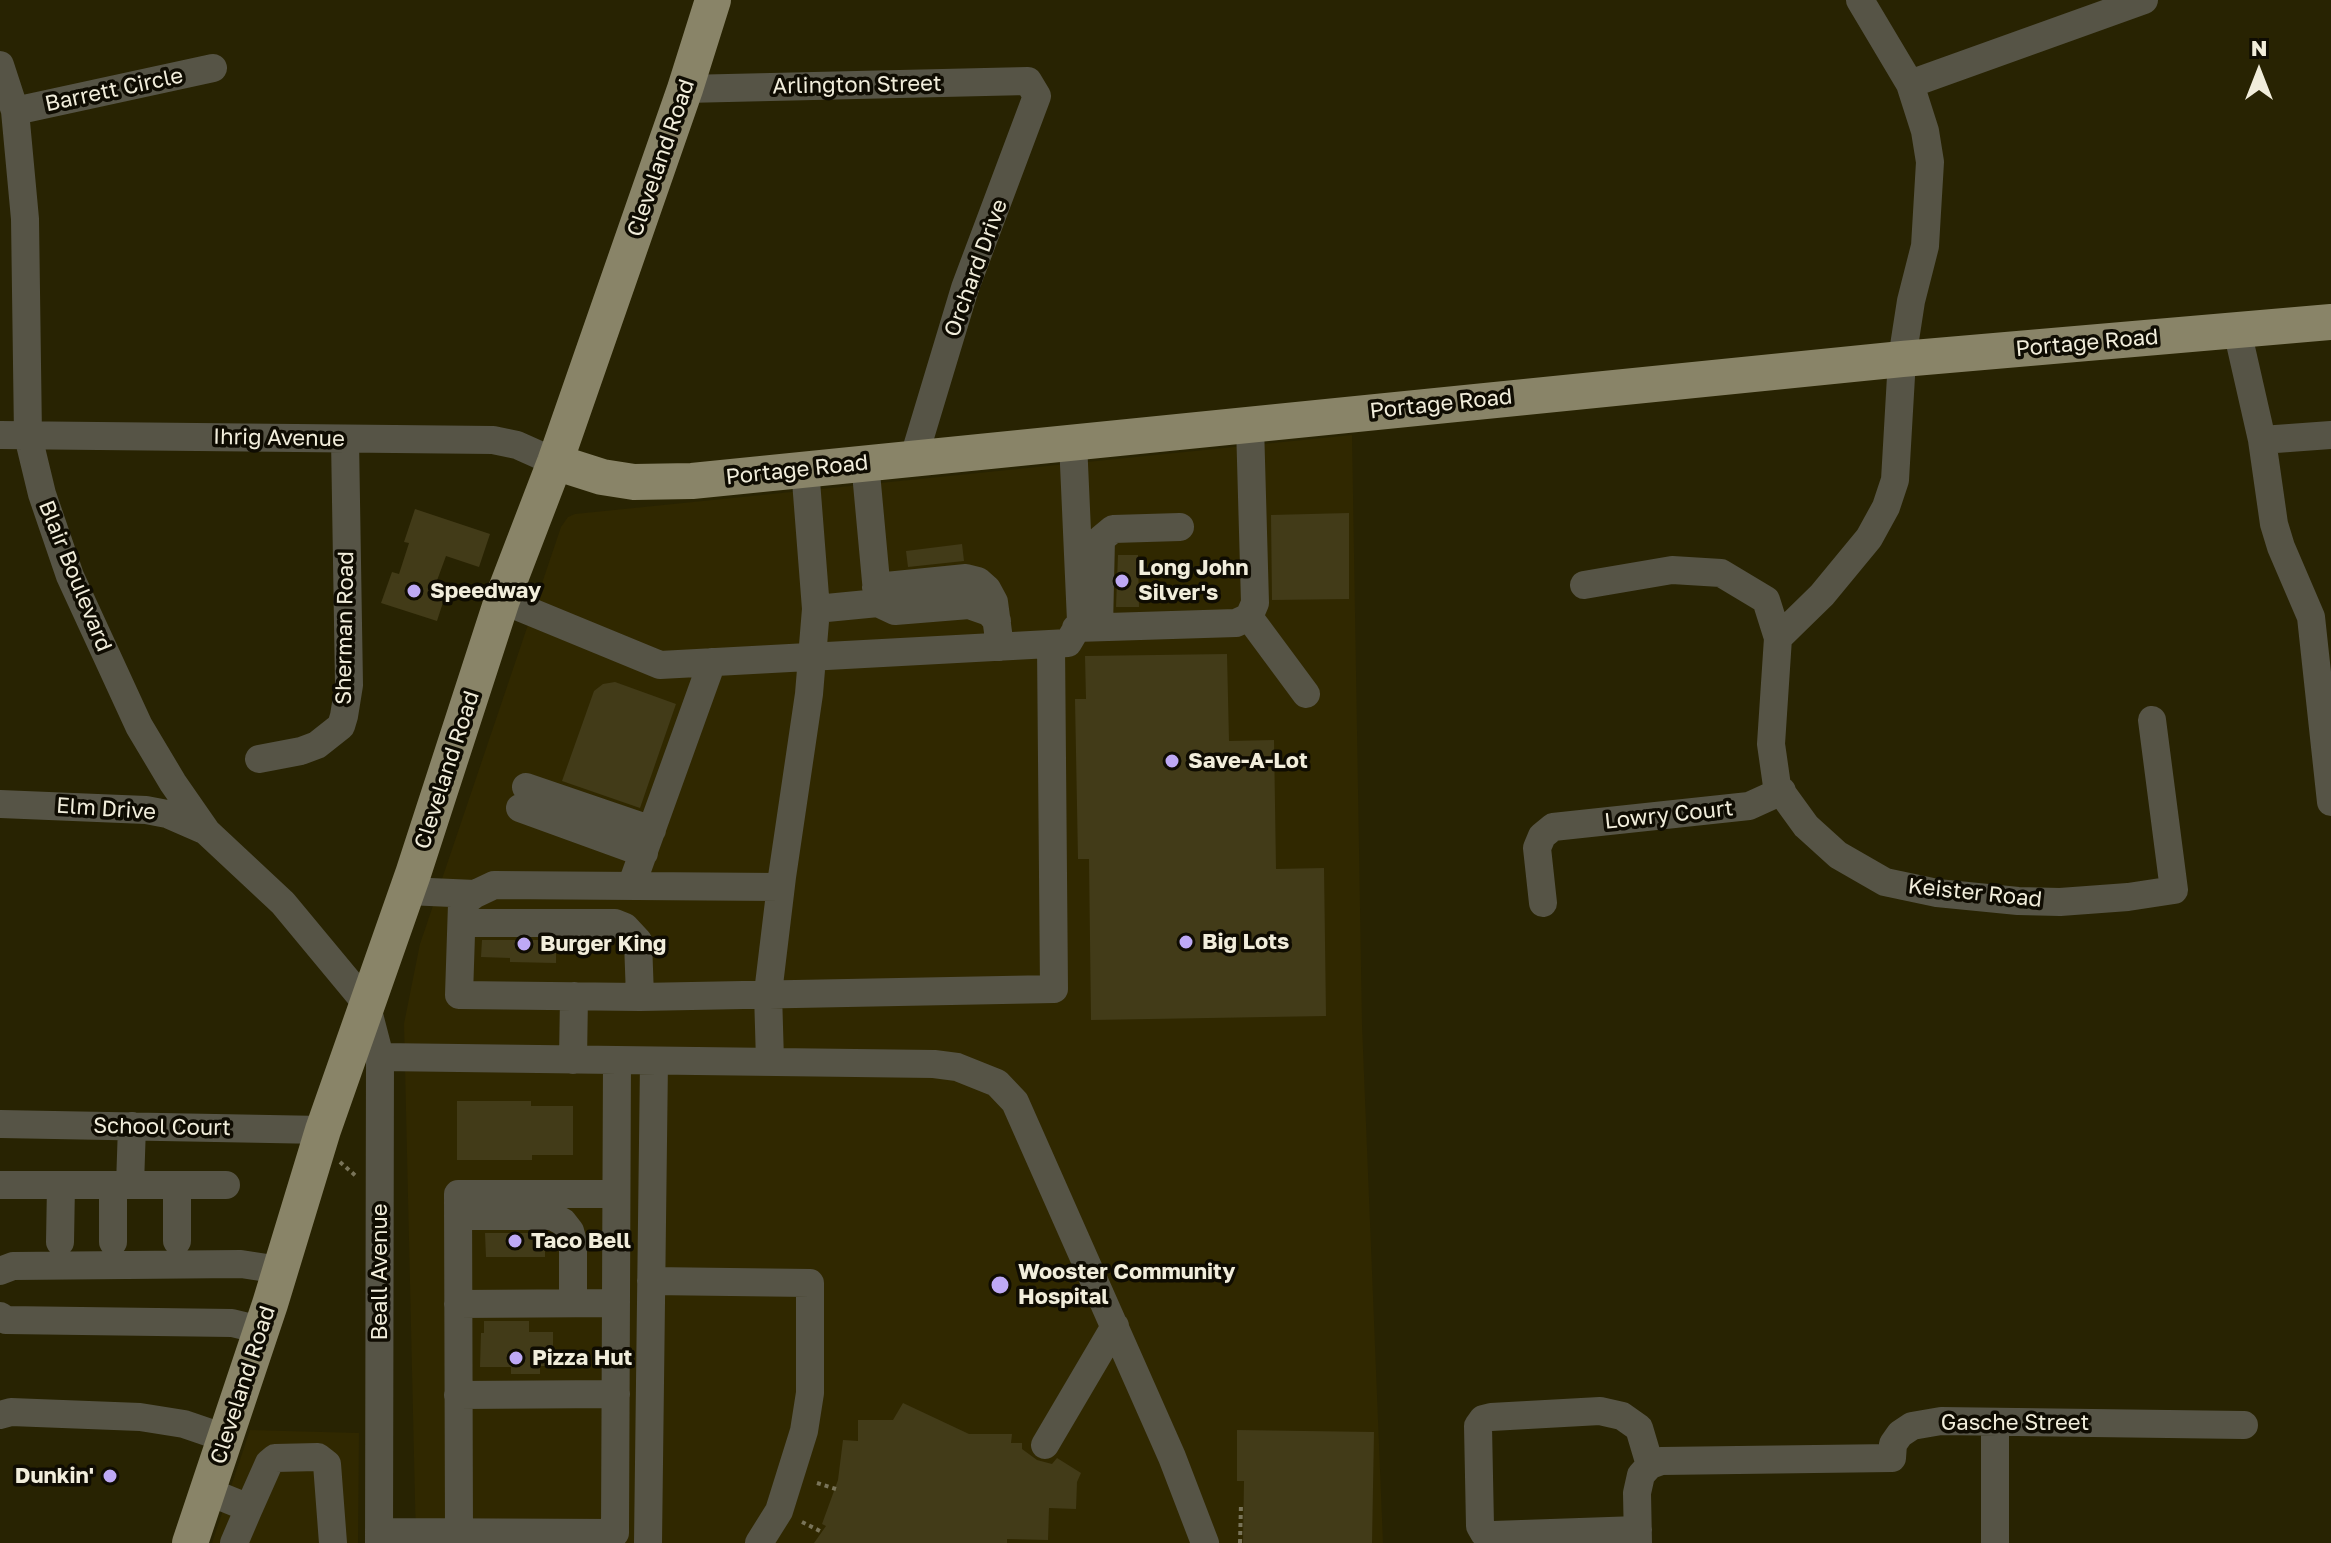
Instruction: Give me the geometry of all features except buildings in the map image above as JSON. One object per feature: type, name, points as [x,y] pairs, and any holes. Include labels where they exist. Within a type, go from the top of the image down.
[{"type":"main road","name":"Cleveland Road","points":[[190,1543],[323,1130],[410,882],[502,600],[555,462],[713,0]]},
{"type":"main road","name":"Portage Road","points":[[555,462],[602,477],[662,483],[1902,359],[2331,322]]},
{"type":"street","points":[[1584,585],[1672,570],[1721,573],[1766,600],[1778,638],[1822,595],[1869,538],[1886,507],[1895,480],[1902,359],[1911,301],[1925,246],[1930,162],[1925,131],[1910,84],[1860,0]]},
{"type":"street","points":[[1910,84],[2134,2]]},
{"type":"street","name":"Blair Boulevard","points":[[0,65],[15,111],[25,219],[28,436],[42,494],[70,576],[139,726],[173,783],[207,832],[283,903],[366,1003]]},
{"type":"street","name":"Barrett Circle","points":[[15,111],[213,68]]},
{"type":"street","name":"Arlington Street","points":[[685,89],[1028,81]]},
{"type":"street","name":"Orchard Drive","points":[[914,457],[965,288],[1037,96],[1028,81]]},
{"type":"street","points":[[2237,330],[2262,440],[2274,524],[2311,617],[2325,692],[2331,802]]},
{"type":"street","points":[[502,600],[660,665],[812,657],[997,621],[1051,645],[1068,643],[1088,628],[1236,623],[1249,617],[1255,603],[1250,425]]},
{"type":"street","name":"Ihrig Avenue","points":[[0,435],[493,440],[517,445],[555,462]]},
{"type":"street","points":[[2262,440],[2331,435]]},
{"type":"street","name":"Sherman Road","points":[[259,759],[317,745],[341,726],[344,716],[349,685],[345,439]]},
{"type":"street","points":[[1073,442],[1081,621],[1088,628]]},
{"type":"street","points":[[865,462],[877,595]]},
{"type":"street","points":[[770,1061],[768,993],[816,609],[805,468]]},
{"type":"street","points":[[1088,628],[1101,539],[1113,529],[1180,527]]},
{"type":"street","points":[[816,609],[966,578],[978,581],[987,589],[997,621]]},
{"type":"street","points":[[1249,617],[1306,694]]},
{"type":"street","name":"Keister Road","points":[[1778,638],[1771,744],[1777,786],[1806,826],[1838,855],[1885,882],[1937,893],[2018,901],[2060,902],[2174,890],[2152,720]]},
{"type":"street","points":[[484,889],[462,904],[459,995],[640,997],[1054,989],[1051,645]]},
{"type":"street","points":[[632,884],[712,662]]},
{"type":"street","name":"Lowry Court","points":[[1543,903],[1537,848],[1542,836],[1553,827],[1749,806],[1782,791]]},
{"type":"street","points":[[523,797],[648,841]]},
{"type":"street","name":"Elm Drive","points":[[0,804],[146,810],[167,814],[207,832]]},
{"type":"street","points":[[410,882],[484,889],[632,884],[780,887]]},
{"type":"street","points":[[462,923],[615,923],[625,927],[638,941],[640,997]]},
{"type":"street","points":[[573,1060],[574,996]]},
{"type":"street","name":"Beall Avenue","points":[[366,1003],[380,1057],[379,1538]]},
{"type":"street","points":[[380,1057],[934,1064],[957,1067],[997,1083],[1015,1102],[1115,1326],[1205,1543]]},
{"type":"street","points":[[379,1538],[459,1532],[615,1533],[617,1061]]},
{"type":"street","points":[[648,1543],[654,1061]]},
{"type":"street","name":"School Court","points":[[0,1124],[323,1130]]},
{"type":"street","points":[[113,1242],[132,1126]]},
{"type":"street","points":[[0,1185],[226,1185]]},
{"type":"street","points":[[60,1242],[61,1185]]},
{"type":"street","points":[[177,1185],[177,1241]]},
{"type":"street","points":[[459,1532],[458,1194],[616,1194]]},
{"type":"street","points":[[458,1216],[552,1216],[563,1222],[573,1242],[573,1303]]},
{"type":"street","points":[[0,1271],[13,1266],[226,1264],[280,1270]]},
{"type":"street","points":[[651,1281],[810,1283],[810,1393],[804,1431],[779,1511],[759,1543]]},
{"type":"street","points":[[458,1304],[616,1303]]},
{"type":"street","points":[[0,1316],[6,1320],[232,1323],[261,1330]]},
{"type":"street","points":[[1045,1445],[1115,1326]]},
{"type":"street","points":[[458,1395],[616,1394]]},
{"type":"street","points":[[1600,1411],[1622,1416],[1639,1428],[1650,1465],[1641,1475],[1637,1493],[1638,1537],[1484,1533],[1480,1526],[1478,1426],[1483,1419],[1600,1411]]},
{"type":"street","points":[[0,1415],[11,1412],[140,1417],[184,1424],[225,1438]]},
{"type":"street","name":"Gasche Street","points":[[1650,1465],[1674,1459],[1892,1458],[1893,1444],[1900,1434],[1912,1426],[1941,1421],[2244,1425]]},
{"type":"street","points":[[1995,1422],[1995,1543]]},
{"type":"street","points":[[234,1543],[269,1463],[275,1458],[318,1457],[327,1464],[333,1543]]},
{"type":"street","points":[[207,1491],[249,1508]]},
{"type":"path","points":[[817,1483],[836,1489]]},
{"type":"path","points":[[1240,1543],[1241,1504]]},
{"type":"path","points":[[802,1522],[822,1532]]},
{"type":"shaded area","points":[[1352,435],[1362,1025],[1383,1543],[416,1543],[404,1024],[420,944],[561,527],[568,517]]},
{"type":"shaded area","points":[[250,1430],[359,1433],[358,1543],[212,1543]]},
{"type":"place","name":"Long John Silver's","points":[[1122,581]]},
{"type":"place","name":"Speedway","points":[[414,591]]},
{"type":"place","name":"Save-A-Lot","points":[[1172,761]]},
{"type":"place","name":"Big Lots","points":[[1186,942]]},
{"type":"place","name":"Burger King","points":[[524,944]]},
{"type":"place","name":"Taco Bell","points":[[515,1241]]},
{"type":"place","name":"Wooster Community Hospital","points":[[1000,1285]]},
{"type":"place","name":"Pizza Hut","points":[[516,1358]]},
{"type":"place","name":"Dunkin'","points":[[110,1476]]}]
